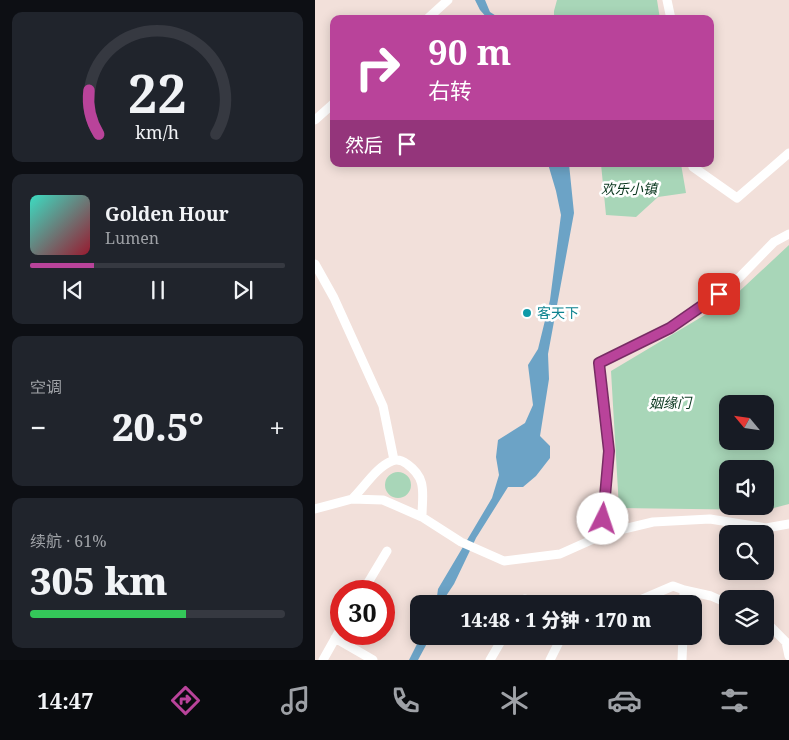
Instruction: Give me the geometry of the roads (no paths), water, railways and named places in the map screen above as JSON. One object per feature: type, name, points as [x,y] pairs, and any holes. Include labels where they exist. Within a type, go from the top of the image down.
[{"type":"street","points":[[431,15],[448,0]]},
{"type":"street","points":[[667,0],[670,15]]},
{"type":"street","points":[[315,120],[330,107]]},
{"type":"street","points":[[693,167],[737,198],[789,154]]},
{"type":"street","points":[[602,536],[609,451],[599,363],[670,328],[735,282],[774,242],[789,234]]},
{"type":"street","points":[[315,264],[334,298],[383,406],[393,460]]},
{"type":"street","points":[[352,499],[383,467],[393,460],[403,461],[415,470],[422,479],[421,517]]},
{"type":"street","points":[[315,510],[352,499],[383,500],[421,517],[461,542],[504,561],[560,554],[602,536],[653,522],[710,519],[766,528],[789,524]]},
{"type":"street","points":[[370,580],[387,551]]},
{"type":"street","points":[[652,595],[673,586],[719,600]]},
{"type":"street","points":[[684,590],[684,595]]},
{"type":"street","points":[[774,630],[786,642],[789,656]]},
{"type":"street","points":[[323,660],[331,645]]},
{"type":"street","points":[[347,645],[373,660]]},
{"type":"street","points":[[490,660],[499,645]]},
{"type":"street","points":[[550,660],[558,645]]},
{"type":"street","points":[[682,660],[683,645]]},
{"type":"water","points":[[475,0],[485,0],[490,12],[495,15],[484,15]]},
{"type":"water","points":[[549,167],[569,167],[574,213],[548,354],[549,379],[540,436],[550,446],[550,458],[536,476],[523,487],[508,487],[476,538],[454,584],[447,595],[437,595],[438,589],[492,498],[499,475],[496,457],[498,440],[525,423],[533,405],[528,365],[538,349],[550,300],[561,215]]},
{"type":"water","points":[[416,645],[426,645],[418,660],[409,660]]},
{"type":"place","name":"客天下","points":[[527,313]]},
{"type":"park label","name":"欢乐小镇","points":[[629,189]]},
{"type":"park label","name":"姻缘门","points":[[670,403]]}]
